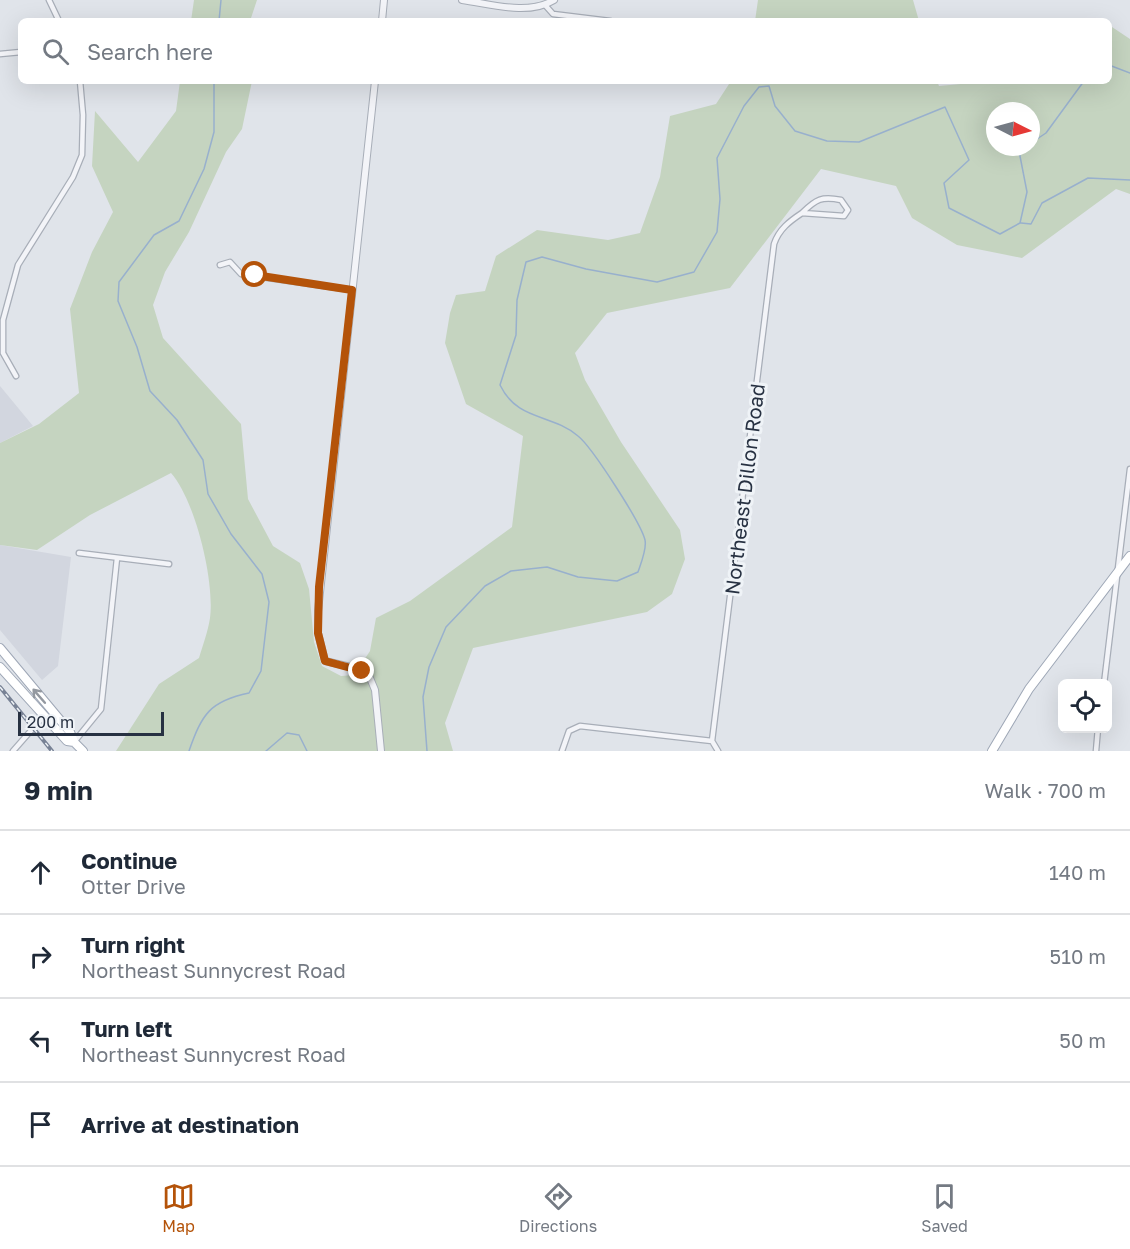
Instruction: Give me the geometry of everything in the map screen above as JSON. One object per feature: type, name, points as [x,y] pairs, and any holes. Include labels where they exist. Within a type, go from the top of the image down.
[{"type":"main road","points":[[992,751],[1029,689],[1130,556]]},
{"type":"main road","points":[[0,648],[83,751]]},
{"type":"main road","points":[[0,667],[43,717],[67,741],[74,742]]},
{"type":"street","points":[[49,0],[58,18]]},
{"type":"street","points":[[382,18],[384,0]]},
{"type":"street","points":[[462,0],[525,8],[545,5],[554,0]]},
{"type":"street","points":[[545,5],[553,14],[586,18]]},
{"type":"street","points":[[0,54],[18,52]]},
{"type":"street","points":[[16,376],[3,353],[3,320],[18,265],[73,177],[82,155],[83,115],[80,84]]},
{"type":"street","points":[[375,84],[319,587],[318,633],[325,661],[355,668],[366,674],[373,683],[381,751]]},
{"type":"street","points":[[826,197],[841,200],[848,210],[844,216],[802,213],[817,199],[826,197]]},
{"type":"street","name":"Northeast Dillon Road","points":[[712,741],[777,236],[787,223],[802,213]]},
{"type":"street","points":[[220,265],[230,262],[241,274],[352,290]]},
{"type":"street","points":[[1105,679],[1130,469]]},
{"type":"street","points":[[79,553],[170,564]]},
{"type":"street","points":[[74,742],[101,709],[117,558]]},
{"type":"street","points":[[13,751],[43,717]]},
{"type":"street","points":[[562,751],[569,731],[589,726],[712,741],[718,751]]},
{"type":"street","points":[[1096,751],[1098,733]]},
{"type":"shaded area","points":[[0,386],[33,426],[0,443]]},
{"type":"shaded area","points":[[0,545],[71,557],[58,666],[42,680],[0,630]]},
{"type":"green space","points":[[194,0],[257,0],[251,18],[191,18]]},
{"type":"green space","points":[[758,0],[913,0],[918,18],[755,18]]},
{"type":"green space","points":[[1112,27],[1130,39],[1130,194],[1116,189],[1022,258],[957,245],[912,218],[896,186],[821,169],[730,288],[607,313],[575,353],[585,380],[621,442],[680,530],[685,559],[672,594],[647,612],[473,648],[445,723],[453,751],[116,751],[159,684],[199,658],[208,628],[211,602],[206,563],[195,521],[180,485],[171,473],[90,515],[37,550],[0,545],[0,443],[39,424],[79,393],[70,309],[92,252],[113,212],[92,166],[95,111],[138,162],[176,111],[180,84],[251,84],[242,129],[226,152],[189,232],[165,272],[153,305],[163,338],[241,424],[248,499],[273,546],[300,563],[309,589],[314,642],[322,666],[341,676],[354,675],[370,651],[376,618],[410,601],[512,527],[523,436],[466,404],[445,343],[450,313],[456,295],[485,291],[496,256],[537,230],[608,240],[640,233],[660,177],[670,116],[716,104],[729,84],[938,84],[939,86],[1112,84]]},
{"type":"waterway","points":[[219,18],[221,0]]},
{"type":"waterway","points":[[1112,66],[1130,73]]},
{"type":"waterway","points":[[189,751],[198,727],[209,711],[225,700],[249,693],[261,671],[269,602],[262,574],[231,534],[208,494],[203,460],[177,420],[150,391],[137,347],[118,301],[119,282],[154,235],[179,221],[204,169],[214,132],[214,84]]},
{"type":"waterway","points":[[1040,137],[1046,133],[1082,84]]},
{"type":"waterway","points":[[427,751],[423,697],[429,667],[446,627],[485,586],[511,571],[547,567],[578,577],[617,581],[638,572],[644,552],[645,540],[635,518],[585,443],[568,429],[516,405],[507,397],[500,385],[516,335],[517,300],[526,262],[542,257],[586,269],[657,282],[694,272],[717,232],[720,199],[717,158],[744,106],[759,87],[769,86],[775,106],[795,131],[827,141],[859,142],[945,107],[969,160],[944,183],[949,208],[1000,234],[1020,223],[1027,192],[1020,156]]},
{"type":"waterway","points":[[1021,223],[1031,224],[1042,203],[1088,178],[1130,180]]},
{"type":"waterway","points":[[266,751],[287,733],[299,735],[307,751]]},
{"type":"railway","points":[[0,687],[52,751]]},
{"type":"route","points":[[255,275],[352,290],[319,587],[318,633],[325,661],[362,671]]}]
